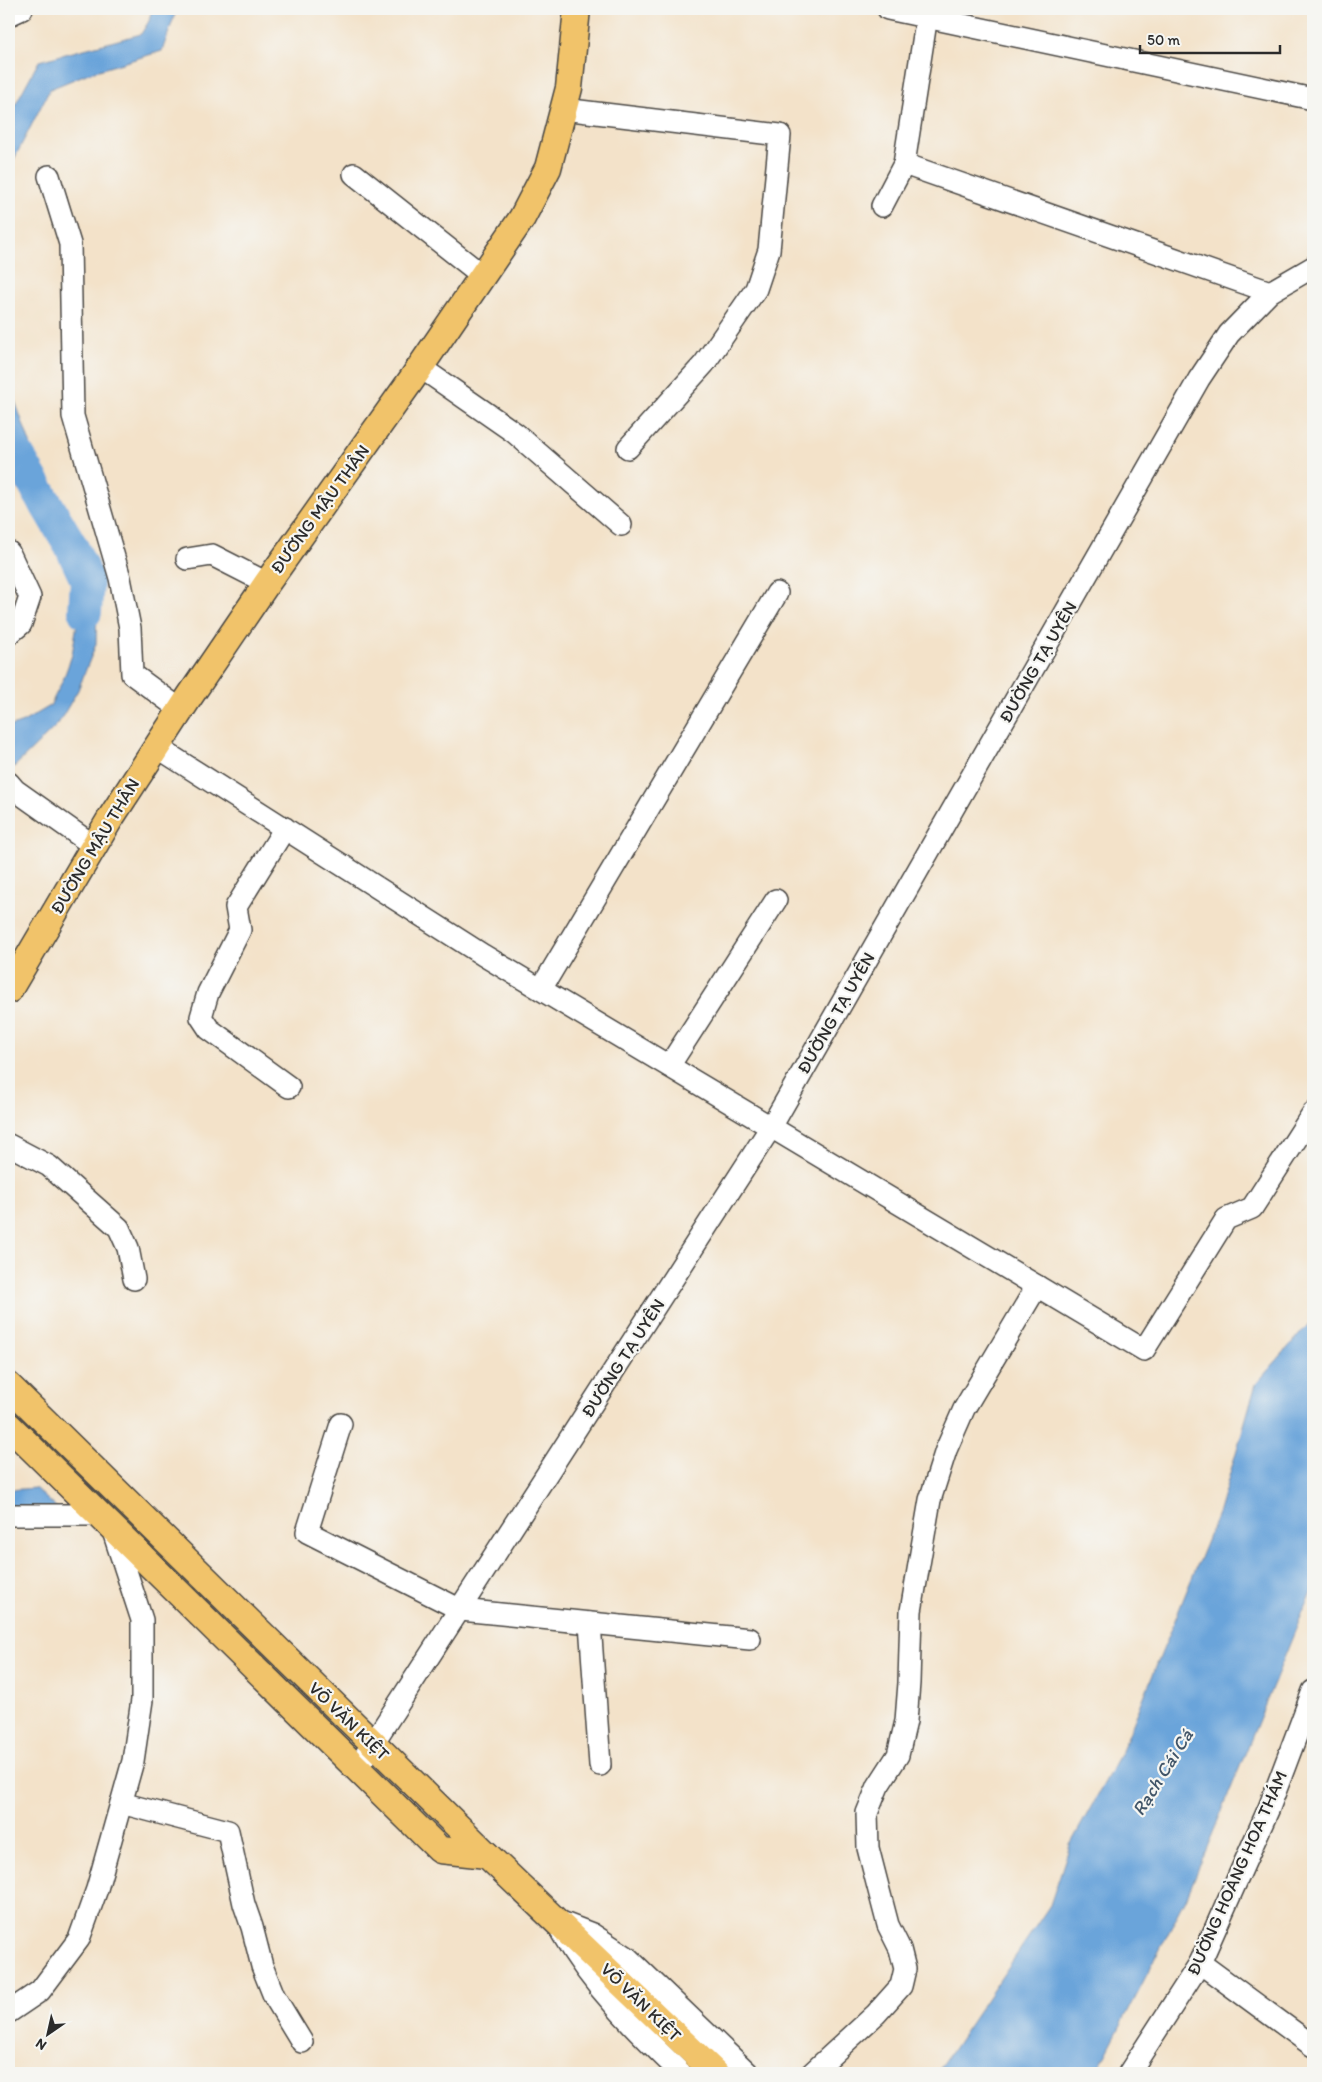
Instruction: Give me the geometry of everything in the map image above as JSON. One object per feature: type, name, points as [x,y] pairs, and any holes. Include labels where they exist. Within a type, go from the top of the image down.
[{"type":"main road","name":"ĐƯỜNG MẬU THÂN","points":[[9,990],[94,846],[181,710],[267,582],[420,367],[522,218],[548,168],[569,88],[576,9]]},
{"type":"main road","name":"VÕ VĂN KIỆT","points":[[9,1386],[554,1919],[687,2062],[715,2073]]},
{"type":"main road","name":"VÕ VĂN KIỆT","points":[[9,1426],[440,1850],[487,1855]]},
{"type":"street","points":[[9,15],[22,9]]},
{"type":"street","points":[[888,9],[928,13],[1313,99]]},
{"type":"street","points":[[882,206],[904,164],[928,13]]},
{"type":"street","points":[[563,109],[780,135],[770,250],[756,289],[704,364],[628,448]]},
{"type":"street","points":[[904,164],[1270,292]]},
{"type":"street","points":[[354,174],[483,276]]},
{"type":"street","points":[[50,176],[70,244],[73,416],[120,578],[130,628],[132,674],[181,710]]},
{"type":"street","name":"ĐƯỜNG TẠ UYÊN","points":[[357,1768],[461,1610],[771,1127],[1199,379],[1229,334],[1270,292],[1313,267]]},
{"type":"street","points":[[420,367],[515,433],[621,525]]},
{"type":"street","points":[[9,552],[30,598],[21,624],[9,634]]},
{"type":"street","points":[[187,560],[212,556],[267,582]]},
{"type":"street","points":[[541,989],[777,593]]},
{"type":"street","points":[[157,747],[483,955],[1144,1350],[1226,1219],[1252,1208],[1313,1113]]},
{"type":"street","points":[[12,787],[94,846]]},
{"type":"street","points":[[284,828],[236,907],[240,930],[208,993],[201,1017],[209,1030],[289,1087]]},
{"type":"street","points":[[669,1066],[776,900]]},
{"type":"street","points":[[9,1145],[49,1166],[119,1228],[128,1248],[134,1278]]},
{"type":"street","points":[[812,2073],[876,2014],[902,1986],[905,1969],[900,1949],[888,1926],[868,1848],[866,1813],[878,1786],[898,1755],[906,1721],[911,1611],[930,1500],[944,1458],[964,1409],[1037,1286]]},
{"type":"street","points":[[341,1424],[307,1532],[461,1610],[750,1639]]},
{"type":"street","points":[[9,1516],[106,1520],[142,1620],[142,1700],[133,1761],[97,1889],[79,1939],[40,1991],[9,2012]]},
{"type":"street","points":[[590,1623],[600,1765]]},
{"type":"street","name":"ĐƯỜNG HOÀNG HOA THÁM","points":[[1129,2073],[1200,1963],[1269,1808],[1313,1691]]},
{"type":"street","points":[[121,1803],[228,1831],[244,1904],[262,1966],[274,1996],[302,2042]]},
{"type":"street","points":[[554,1919],[592,1934],[627,1957],[748,2073]]},
{"type":"street","points":[[1200,1963],[1313,2046]]},
{"type":"water","points":[[152,9],[177,9],[162,51],[89,73],[50,89],[9,169],[9,116],[39,61],[141,34],[149,21]]},
{"type":"water","points":[[9,384],[41,474],[95,567],[97,609],[96,644],[78,690],[58,724],[9,772],[9,727],[23,722],[50,706],[63,680],[72,655],[82,591],[82,570],[72,548],[22,486],[19,469],[9,449]]},
{"type":"water","name":"Rạch Cái Cá","points":[[1313,1319],[1313,1587],[1186,1899],[1096,2073],[937,2073],[1050,1905],[1070,1845],[1122,1751],[1219,1511],[1256,1384]]},
{"type":"water","points":[[35,1488],[58,1509],[9,1508],[9,1490]]},
{"type":"waterway","points":[[9,441],[72,548],[87,580],[85,612]]}]
